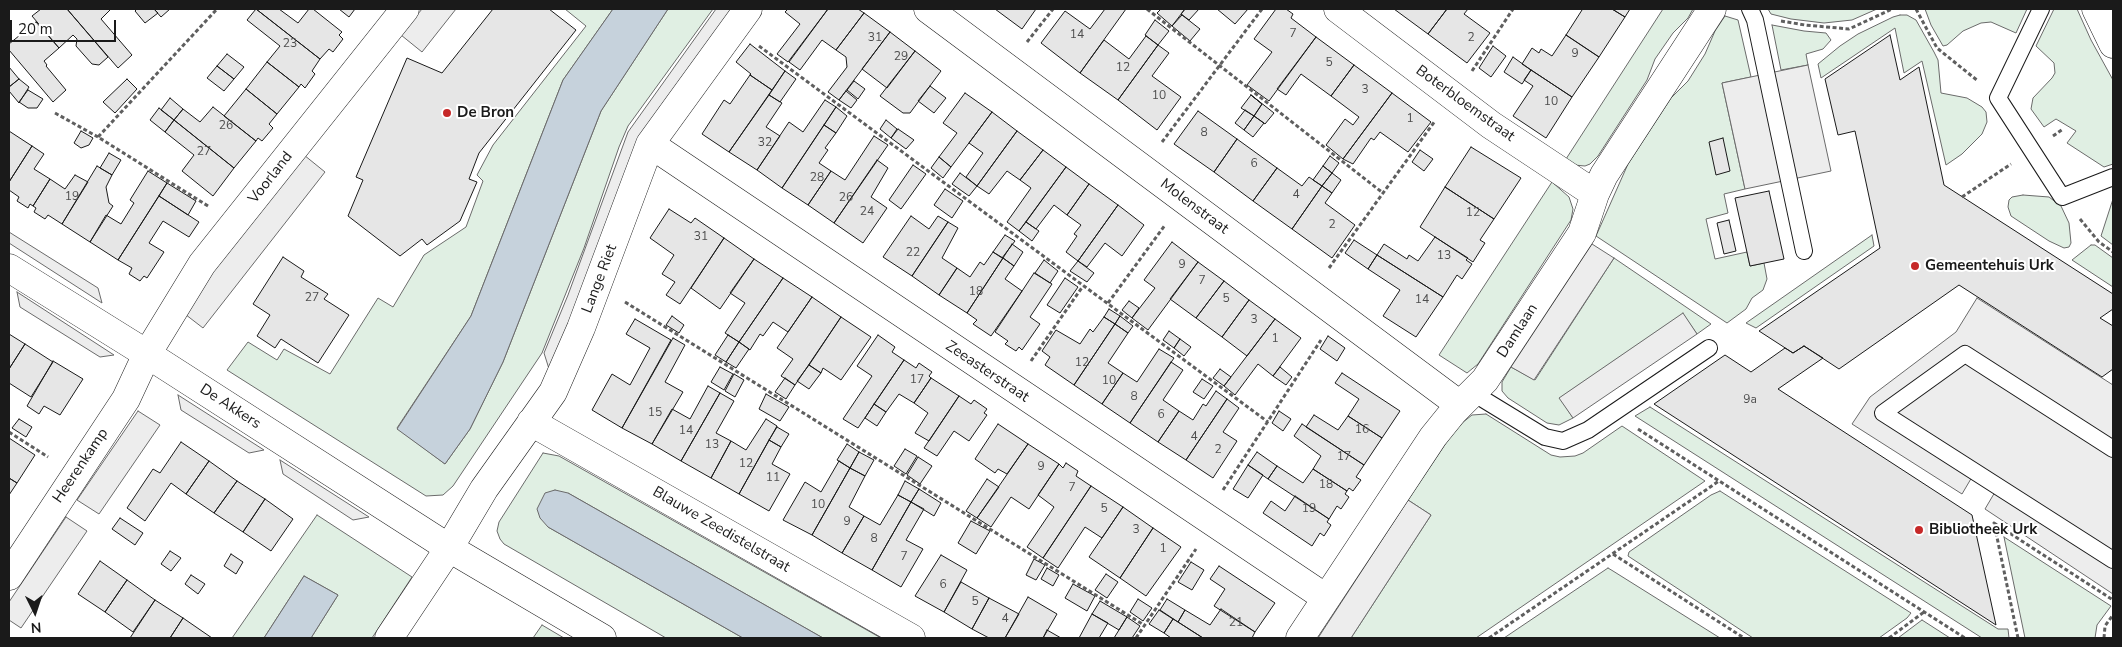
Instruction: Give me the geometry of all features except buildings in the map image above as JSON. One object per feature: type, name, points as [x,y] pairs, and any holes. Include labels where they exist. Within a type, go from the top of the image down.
[{"type":"street","name":"Voorland","points":[[147,354],[202,264],[405,9]]},
{"type":"street","name":"Lange Riet","points":[[449,548],[484,489],[553,392],[568,361],[650,144],[748,9]]},
{"type":"street","name":"Molenstraat","points":[[928,9],[1467,399]]},
{"type":"street","name":"Boterbloemstraat","points":[[1338,9],[1491,125],[1595,194]]},
{"type":"street","name":"Damlaan","points":[[1300,638],[1433,437],[1492,370],[1584,229],[1595,194],[1615,156],[1712,9]]},
{"type":"street","points":[[2096,9],[2113,44]]},
{"type":"street","name":"Zeeasterstraat","points":[[650,144],[1326,598]]},
{"type":"street","name":"De Akkers","points":[[9,268],[147,354],[449,548],[602,638]]},
{"type":"street","name":"Heerenkamp","points":[[9,576],[126,399],[147,354]]},
{"type":"street","name":"Blauwe Zeedistelstraat","points":[[531,422],[910,638]]},
{"type":"street","points":[[389,638],[449,548]]},
{"type":"lane","points":[[2040,9],[1998,98],[2062,197],[2113,177]]},
{"type":"lane","points":[[1752,12],[1804,251]]},
{"type":"lane","points":[[1467,399],[1545,437],[1563,441],[1588,430],[1709,348]]},
{"type":"lane","points":[[2113,449],[1965,354],[1883,413],[2113,560]]},
{"type":"path","points":[[98,137],[217,9]]},
{"type":"path","points":[[1022,49],[1053,9]]},
{"type":"path","points":[[1147,9],[1383,193]]},
{"type":"path","points":[[1157,148],[1262,9]]},
{"type":"path","points":[[1467,78],[1513,9]]},
{"type":"path","points":[[1752,12],[1805,25],[1849,29],[1892,9]]},
{"type":"path","points":[[1916,9],[1937,48],[1998,98]]},
{"type":"path","points":[[753,42],[1268,422]]},
{"type":"path","points":[[55,113],[98,137],[236,223]]},
{"type":"path","points":[[1325,272],[1440,114]]},
{"type":"path","points":[[2062,197],[2099,242],[2113,252]]},
{"type":"path","points":[[1108,303],[1170,218]]},
{"type":"path","points":[[1030,362],[1083,286]]},
{"type":"path","points":[[619,299],[1144,625]]},
{"type":"path","points":[[1222,491],[1325,334]]},
{"type":"path","points":[[1612,413],[1965,638]]},
{"type":"path","points":[[9,432],[76,474]]},
{"type":"path","points":[[1489,638],[1719,481]]},
{"type":"path","points":[[2018,638],[1994,524],[2113,600]]},
{"type":"path","points":[[1136,638],[1196,548]]},
{"type":"path","points":[[1613,554],[1744,638]]},
{"type":"path","points":[[1889,638],[1924,612]]},
{"type":"path","points":[[2104,638],[2105,626],[2113,615]]},
{"type":"green space","points":[[565,9],[613,9],[563,80],[471,316],[397,428],[445,464],[470,429],[503,362],[601,111],[668,9],[713,9],[628,126],[584,248],[542,353],[453,486],[443,495],[426,496],[227,370],[248,342],[277,360],[284,349],[330,374],[378,298],[393,307],[424,255],[466,227],[483,181],[477,175],[493,145],[586,26]]},
{"type":"green space","points":[[1663,9],[1693,9],[1655,59],[1647,80],[1598,156],[1585,166],[1574,165],[1566,159]]},
{"type":"green space","points":[[1768,9],[1877,9],[1852,20],[1824,23],[1791,19],[1771,14]]},
{"type":"green space","points":[[1925,9],[2027,9],[2016,33],[1991,22],[1981,23],[1963,31],[1947,45],[1943,46],[1931,25]]},
{"type":"green space","points":[[2054,9],[2077,9],[2091,40],[2113,80],[2113,164],[2104,167],[2067,143],[2076,131],[2056,119],[2044,127],[2031,109],[2033,98],[2055,73],[2054,63],[2036,46]]},
{"type":"green space","points":[[1900,15],[1907,15],[1916,20],[1934,52],[1938,60],[1941,93],[1967,98],[1982,107],[1986,112],[1987,122],[1982,134],[1962,154],[1946,165],[1922,61],[1904,73],[1895,28],[1821,78],[1818,64],[1840,46],[1858,34]]},
{"type":"green space","points":[[1725,16],[1738,20],[1751,77],[1722,83],[1745,189],[1724,194],[1728,213],[1706,219],[1715,259],[1747,252],[1750,266],[1764,263],[1767,279],[1763,290],[1752,298],[1746,309],[1727,323],[1596,236],[1628,164],[1671,98],[1688,81]]},
{"type":"green space","points":[[1772,25],[1826,33],[1831,40],[1823,49],[1806,54],[1808,65],[1781,70]]},
{"type":"green space","points":[[1552,182],[1569,197],[1573,209],[1571,220],[1478,364],[1467,373],[1439,355]]},
{"type":"green space","points":[[2023,195],[2049,197],[2061,206],[2069,223],[2071,243],[2069,247],[2064,248],[2049,241],[2011,216],[2008,207],[2009,200],[2012,197]]},
{"type":"green space","points":[[2113,199],[2113,245],[2101,236]]},
{"type":"green space","points":[[1872,235],[1874,246],[1756,328],[1746,323]]},
{"type":"green space","points":[[2091,245],[2095,245],[2113,258],[2113,287],[2072,260]]},
{"type":"green space","points":[[1614,258],[1711,324],[1697,334],[1683,314],[1560,398],[1573,418],[1559,425],[1547,423],[1508,398],[1502,391],[1502,382],[1511,367],[1535,380]]},
{"type":"green space","points":[[1650,407],[1998,629],[2008,629],[2009,638],[1982,638],[1635,416]]},
{"type":"green space","points":[[1486,414],[1551,455],[1560,457],[1575,456],[1583,453],[1622,426],[1705,481],[1476,638],[1351,638],[1431,515],[1408,500],[1450,437],[1462,423],[1472,415]]},
{"type":"green space","points":[[543,453],[559,456],[881,638],[823,638],[568,493],[548,527],[743,638],[666,638],[504,544],[500,539],[497,531],[499,522]]},
{"type":"green space","points":[[1720,491],[1911,613],[1879,638],[1753,638],[1628,556],[1629,552],[1711,495]]},
{"type":"green space","points":[[317,515],[412,577],[372,638],[311,638],[338,595],[304,576],[264,638],[232,638]]},
{"type":"green space","points":[[2004,537],[2111,606],[2097,625],[2095,638],[2025,638]]},
{"type":"green space","points":[[1608,568],[1613,571],[1720,638],[1504,638]]},
{"type":"green space","points":[[1922,620],[1950,638],[1898,638]]},
{"type":"green space","points":[[542,625],[564,638],[533,638]]},
{"type":"shaded area","points":[[422,9],[456,9],[422,52],[401,35]]},
{"type":"shaded area","points":[[613,9],[668,9],[601,111],[503,362],[470,429],[445,464],[397,429],[471,316],[563,80]]},
{"type":"shaded area","points":[[716,9],[732,9],[550,372],[544,353],[568,295],[628,132]]},
{"type":"shaded area","points":[[1808,65],[1831,171],[1745,189],[1722,83]]},
{"type":"shaded area","points":[[304,155],[325,172],[203,328],[181,311]]},
{"type":"shaded area","points":[[9,232],[98,288],[102,303],[9,243]]},
{"type":"shaded area","points":[[1592,244],[1614,258],[1534,380],[1511,367]]},
{"type":"shaded area","points":[[17,292],[114,355],[100,357],[20,307]]},
{"type":"shaded area","points":[[1977,298],[2113,385],[2113,594],[1985,509],[1995,492],[1972,477],[1962,494],[1852,424],[1870,397],[1956,332]]},
{"type":"shaded area","points":[[1683,313],[1697,334],[1573,418],[1559,398]]},
{"type":"shaded area","points":[[178,395],[264,450],[249,453],[181,410]]},
{"type":"shaded area","points":[[138,411],[160,425],[99,514],[77,500]]},
{"type":"shaded area","points":[[280,460],[369,517],[353,520],[283,474]]},
{"type":"shaded area","points":[[555,490],[568,493],[823,638],[743,638],[548,527],[540,518],[537,509],[545,493]]},
{"type":"shaded area","points":[[1408,500],[1431,515],[1351,638],[1318,638]]},
{"type":"shaded area","points":[[66,517],[87,531],[21,628],[9,620],[9,602]]},
{"type":"shaded area","points":[[304,576],[338,595],[311,638],[264,638]]},
{"type":"place","name":"De Bron","points":[[447,113]]},
{"type":"place","name":"Gemeentehuis Urk","points":[[1915,266]]},
{"type":"place","name":"Bibliotheek Urk","points":[[1919,530]]}]
